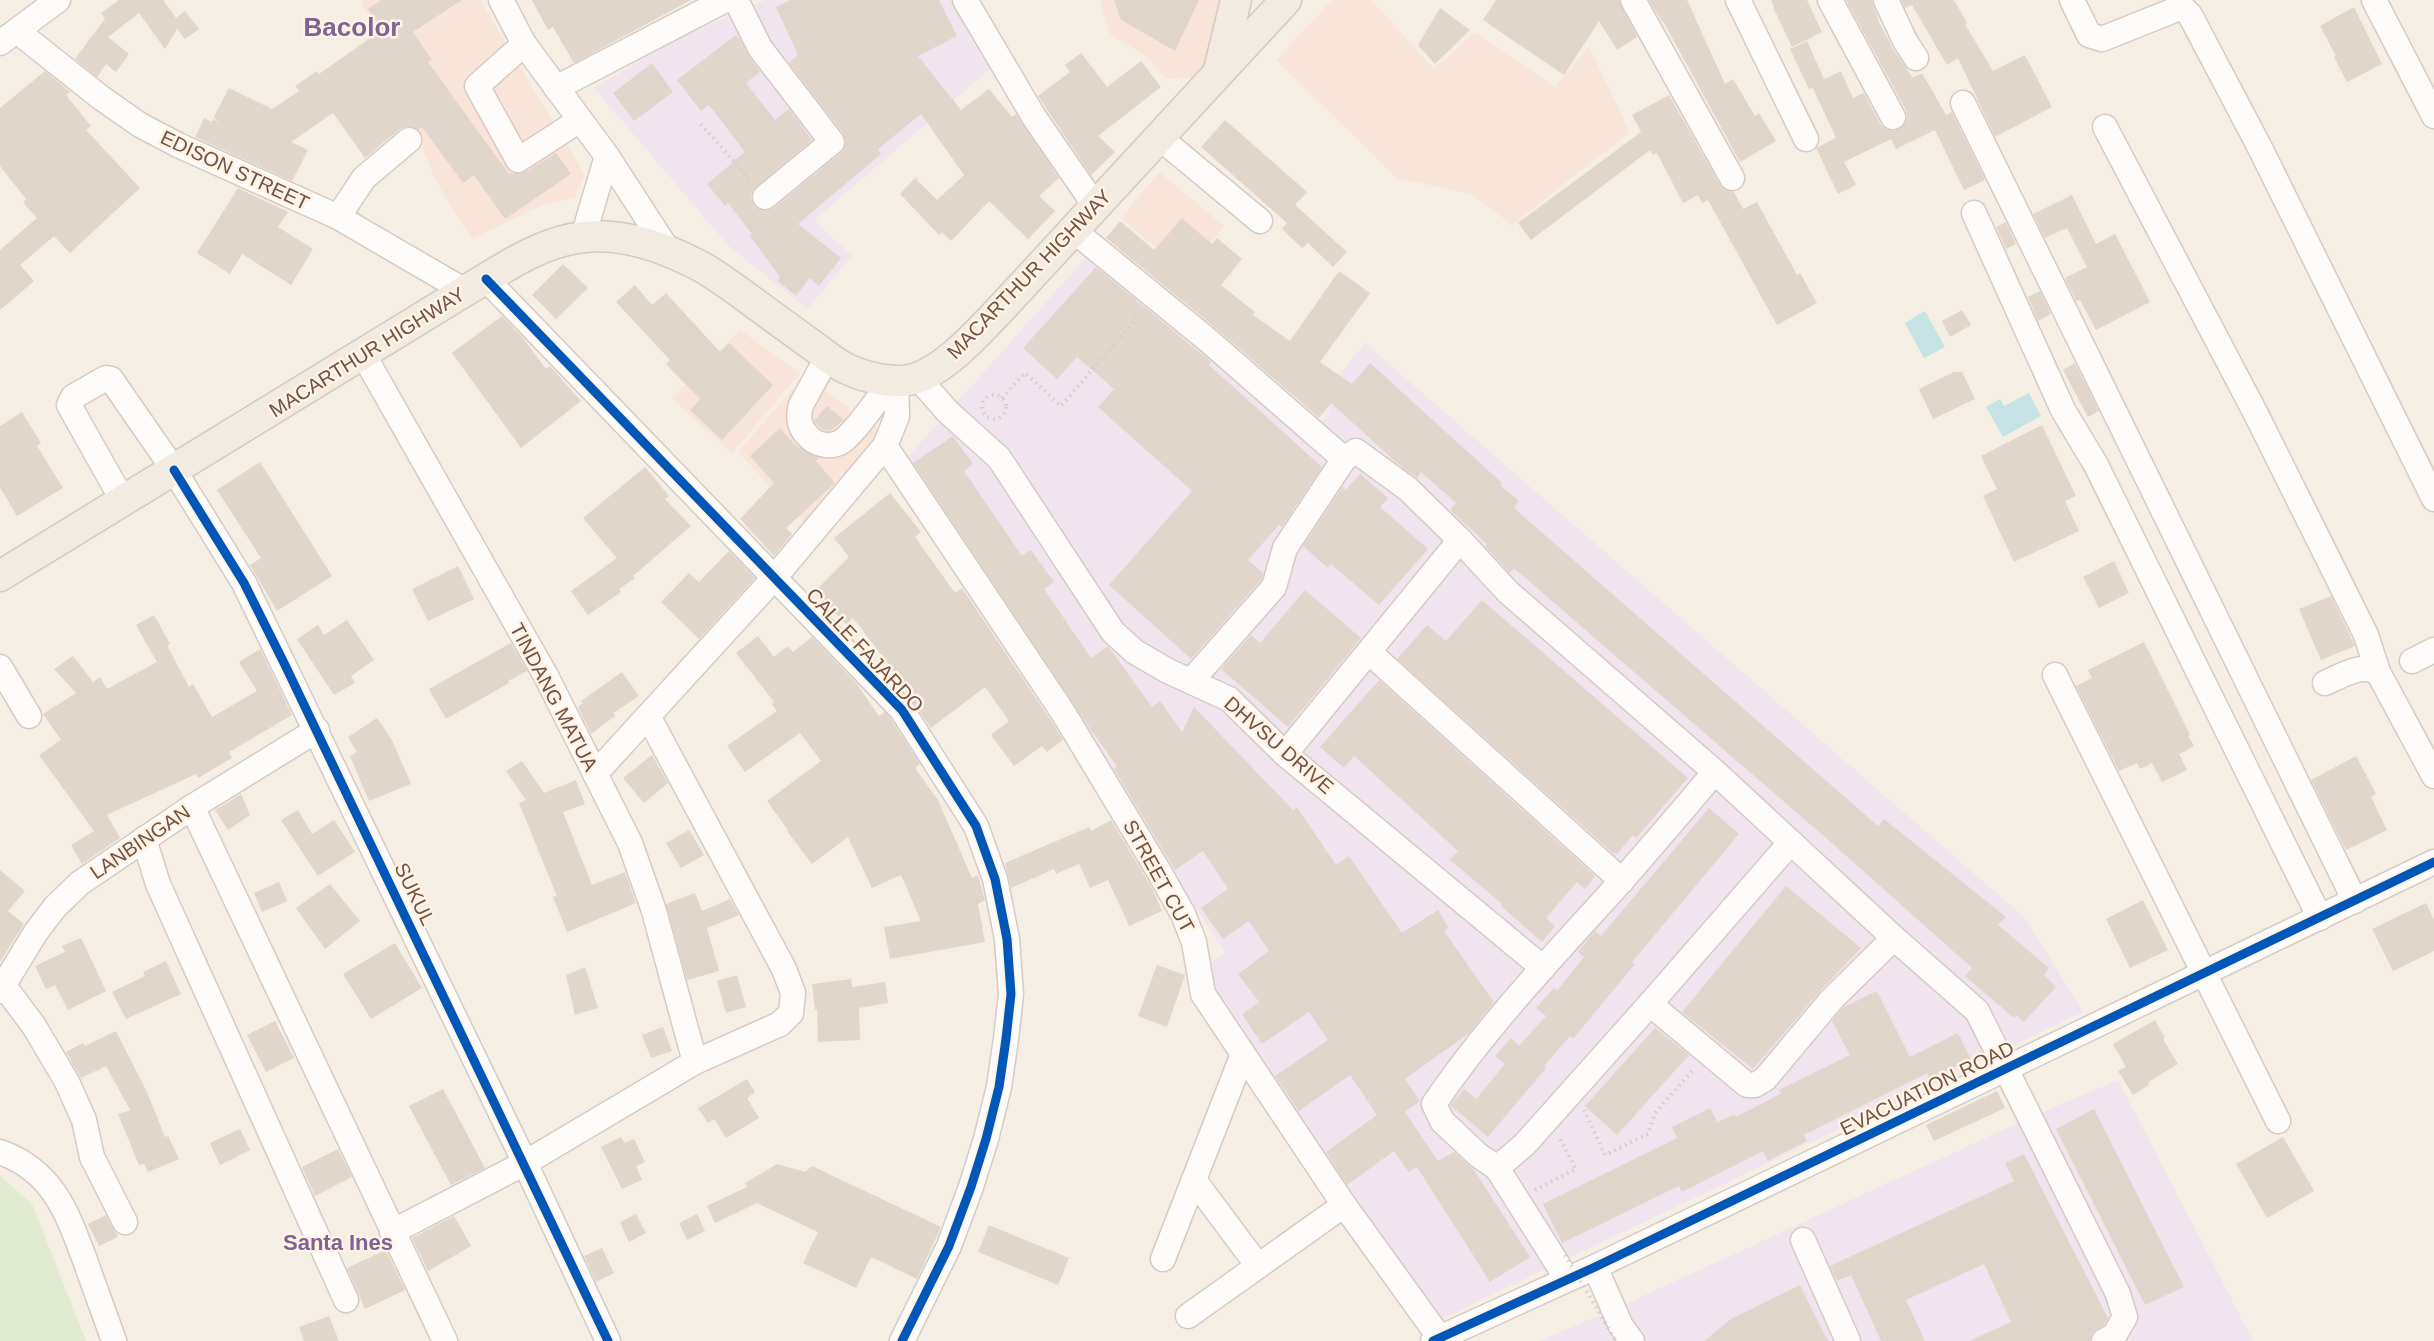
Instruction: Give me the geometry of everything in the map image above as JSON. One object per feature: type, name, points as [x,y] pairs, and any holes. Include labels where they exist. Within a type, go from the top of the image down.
[{"type":"main road","points":[[1219,71],[1236,0]]},
{"type":"main road","name":"MACARTHUR HIGHWAY","points":[[0,576],[475,285],[539,249],[557,242],[583,237],[608,236],[635,239],[669,252],[694,263],[728,284],[843,367],[860,374],[902,380],[936,368],[958,351],[996,314],[1286,0]]},
{"type":"street","name":"EDISON STREET","points":[[58,0],[8,37],[140,125],[178,145],[338,217],[475,285]]},
{"type":"street","points":[[501,0],[525,44],[607,156],[669,252]]},
{"type":"street","points":[[556,88],[725,0]]},
{"type":"street","points":[[736,0],[760,48],[832,142],[765,197]]},
{"type":"street","points":[[965,0],[1034,117],[1096,207]]},
{"type":"street","points":[[1633,0],[1732,178]]},
{"type":"street","points":[[1738,0],[1806,139]]},
{"type":"street","points":[[1830,0],[1893,117]]},
{"type":"street","points":[[1886,0],[1905,41],[1916,58]]},
{"type":"street","points":[[2072,0],[2089,35],[2102,39],[2182,7],[2190,15],[2259,147],[2434,499]]},
{"type":"street","points":[[2374,0],[2434,116]]},
{"type":"street","points":[[525,44],[477,86],[518,160],[580,120]]},
{"type":"street","points":[[1963,103],[2355,901]]},
{"type":"street","points":[[2105,127],[2256,414],[2366,635],[2378,672],[2434,776]]},
{"type":"street","points":[[1160,138],[1260,221]]},
{"type":"street","points":[[338,217],[364,178],[409,140]]},
{"type":"street","points":[[583,237],[607,156]]},
{"type":"street","points":[[1974,213],[2063,410],[2096,465],[2320,918]]},
{"type":"street","points":[[1073,230],[1209,341],[1344,459]]},
{"type":"street","name":"CALLE FAJARDO","points":[[475,285],[774,578],[902,710],[976,826],[991,868],[1006,939],[1010,1006],[999,1087],[986,1139],[949,1246],[902,1341]]},
{"type":"street","name":"TINDANG MATUA","points":[[363,354],[541,666],[630,843],[654,911],[695,1062]]},
{"type":"street","points":[[828,356],[801,405],[799,413],[802,430],[815,442],[830,445],[844,440],[902,380]]},
{"type":"street","name":"SUKUL","points":[[123,501],[69,405],[74,397],[109,377],[174,470],[244,583],[525,1163],[608,1341]]},
{"type":"street","points":[[595,774],[774,578],[885,446],[897,417],[902,380]]},
{"type":"street","name":"DHVSU DRIVE","points":[[902,380],[948,412],[999,458],[1113,632],[1135,652],[1168,671],[1192,680],[1229,699],[1285,754],[1543,968]]},
{"type":"street","name":"STREET CUT","points":[[885,446],[1064,714],[1158,870],[1183,914],[1194,942],[1203,994],[1437,1340]]},
{"type":"street","points":[[1192,680],[1274,587],[1285,548],[1344,459],[1356,451],[1408,489],[1508,592],[1715,772],[1893,938],[1977,1011],[2118,1294],[2125,1317],[2114,1336],[2104,1341]]},
{"type":"street","points":[[1285,754],[1460,540]]},
{"type":"street","points":[[2412,661],[2434,650]]},
{"type":"street","points":[[1368,652],[1622,881]]},
{"type":"street","points":[[0,667],[29,716]]},
{"type":"street","points":[[2325,683],[2362,668],[2378,672]]},
{"type":"street","points":[[2055,675],[2278,1121]]},
{"type":"street","points":[[392,1232],[525,1163],[695,1062],[780,1024],[791,1013],[793,993],[784,969],[648,716]]},
{"type":"street","name":"LANBINGAN","points":[[2,989],[36,932],[55,907],[80,883],[192,807],[316,730]]},
{"type":"street","points":[[1567,1279],[1497,1168],[1478,1155],[1442,1121],[1434,1104],[1450,1080],[1543,968],[1622,881],[1715,772]]},
{"type":"street","points":[[192,807],[445,1341]]},
{"type":"street","points":[[144,839],[158,884],[346,1300]]},
{"type":"street","points":[[1497,1168],[1525,1144],[1791,842]]},
{"type":"street","name":"EVACUATION ROAD","points":[[1437,1340],[2006,1070],[2434,862]]},
{"type":"street","points":[[1650,1004],[1748,1085],[1755,1085],[1765,1079],[1832,999],[1893,938]]},
{"type":"street","points":[[2,989],[34,1026],[67,1082],[84,1120],[92,1157],[125,1222]]},
{"type":"street","points":[[1163,1259],[1243,1054]]},
{"type":"street","points":[[0,1152],[13,1156],[32,1170],[50,1187],[65,1209],[114,1341]]},
{"type":"street","points":[[1194,1180],[1258,1266]]},
{"type":"street","points":[[1188,1316],[1344,1205]]},
{"type":"street","points":[[1803,1240],[1848,1341]]},
{"type":"street","points":[[1595,1267],[1621,1326],[1632,1341]]},
{"type":"path","points":[[701,124],[765,197]]},
{"type":"path","points":[[1002,398],[1025,374],[1061,406],[1130,326],[1138,313]]},
{"type":"path","points":[[991,395],[1002,398],[1006,404],[1006,411],[1002,417],[995,420],[989,419],[981,408],[983,402],[991,395]]},
{"type":"path","points":[[1577,1116],[1583,1109],[1605,1155],[1648,1134],[1655,1113],[1709,1053]]},
{"type":"path","points":[[1532,1191],[1576,1168],[1559,1137]]},
{"type":"path","points":[[1559,1245],[1616,1341]]},
{"type":"shaded area","points":[[362,0],[480,0],[585,175],[575,197],[543,205],[472,239],[436,181],[416,133],[356,47],[373,35]]},
{"type":"shaded area","points":[[765,0],[951,0],[991,68],[814,220],[852,256],[807,309],[728,245],[594,88],[681,37]]},
{"type":"shaded area","points":[[1100,0],[1227,0],[1206,77],[1167,79],[1147,57],[1110,34]]},
{"type":"shaded area","points":[[1332,0],[1371,0],[1434,69],[1475,32],[1555,87],[1589,47],[1630,132],[1512,225],[1472,194],[1397,178],[1276,60]]},
{"type":"shaded area","points":[[1159,172],[1224,226],[1186,272],[1121,218]]},
{"type":"shaded area","points":[[1092,251],[1306,440],[1331,411],[1320,399],[1365,343],[2026,919],[2083,1012],[1439,1320],[1220,1007],[1207,965],[1225,953],[907,458]]},
{"type":"shaded area","points":[[740,330],[800,373],[732,453],[672,398]]},
{"type":"shaded area","points":[[805,375],[880,431],[807,525],[738,452]]},
{"type":"shaded area","points":[[2118,1080],[2253,1341],[1539,1341],[1626,1304],[2029,1118]]},
{"type":"green space","points":[[0,1176],[32,1204],[86,1341],[0,1341]]},
{"type":"water","points":[[1925,311],[1945,347],[1924,358],[1905,323]]},
{"type":"water","points":[[2029,393],[2041,416],[2003,437],[1986,407],[2000,399],[2004,406]]},
{"type":"building","points":[[119,0],[163,0],[176,18],[185,11],[199,29],[185,39],[177,29],[165,49],[139,13],[108,37],[129,54],[116,72],[106,64],[97,77],[75,59],[105,19],[101,13]]},
{"type":"building","points":[[381,0],[462,0],[413,32],[432,60],[428,62],[509,174],[526,172],[556,153],[571,174],[505,219],[474,175],[463,183],[422,127],[418,130],[407,126],[400,129],[365,158],[333,113],[291,142],[308,150],[292,181],[195,137],[204,118],[218,122],[214,117],[229,88],[272,109],[299,91],[295,86],[317,71],[319,74],[382,30],[368,9]]},
{"type":"building","points":[[532,0],[691,0],[574,63],[553,27],[548,30]]},
{"type":"building","points":[[791,0],[939,0],[957,36],[918,56],[961,110],[989,89],[1012,117],[1016,114],[1059,178],[1039,196],[1055,211],[1028,239],[989,201],[951,241],[942,232],[939,235],[900,194],[915,178],[937,200],[964,175],[921,114],[878,149],[881,154],[798,224],[841,258],[819,286],[809,278],[796,296],[778,281],[780,277],[750,236],[752,234],[728,203],[725,206],[707,184],[745,152],[709,105],[701,111],[677,80],[736,35],[740,39],[760,72],[746,83],[775,120],[789,109],[812,140],[752,191],[751,199],[754,206],[767,211],[774,208],[841,153],[846,141],[843,133],[789,63],[798,55],[776,7]]},
{"type":"building","points":[[1114,0],[1199,0],[1175,51],[1121,20]]},
{"type":"building","points":[[1496,0],[1619,0],[1637,37],[1617,50],[1599,21],[1564,75],[1483,20]]},
{"type":"building","points":[[1649,0],[1687,0],[1725,84],[1733,79],[1755,116],[1759,113],[1776,141],[1740,162],[1663,21]]},
{"type":"building","points":[[1771,0],[1807,0],[1822,32],[1792,47]]},
{"type":"building","points":[[1846,0],[1872,0],[1879,22],[1893,49],[1913,78],[1922,73],[1946,115],[1952,112],[1985,180],[1964,190],[1935,130],[1896,149],[1891,139],[1844,162],[1856,185],[1838,194],[1816,148],[1836,138],[1813,88],[1809,89],[1790,49],[1807,41],[1824,79],[1841,71],[1853,98],[1864,93],[1880,124],[1886,129],[1893,131],[1900,129],[1907,118],[1906,110]]},
{"type":"building","points":[[1902,0],[1954,0],[1967,23],[1965,24],[1993,71],[2025,55],[2052,107],[1995,137],[1958,58],[1947,65],[1912,5],[1905,8]]},
{"type":"building","points":[[2354,7],[2382,64],[2347,82],[2320,26]]},
{"type":"building","points":[[1440,8],[1470,30],[1435,64],[1418,45]]},
{"type":"building","points":[[1081,53],[1107,87],[1141,61],[1161,87],[1098,136],[1115,152],[1091,175],[1038,96],[1070,72],[1065,65]]},
{"type":"building","points":[[652,63],[673,92],[634,121],[613,93]]},
{"type":"building","points":[[45,71],[70,92],[66,95],[91,126],[86,130],[140,188],[70,253],[54,236],[20,265],[34,281],[0,310],[0,250],[37,218],[23,203],[26,199],[0,166],[0,108]]},
{"type":"building","points":[[1669,95],[1720,185],[1725,190],[1734,192],[1743,209],[1757,202],[1797,275],[1800,273],[1817,303],[1777,325],[1708,200],[1702,203],[1698,195],[1683,203],[1657,153],[1653,155],[1650,150],[1531,240],[1518,223],[1641,132],[1632,115]]},
{"type":"building","points":[[1225,120],[1307,192],[1295,205],[1347,252],[1333,267],[1308,243],[1302,248],[1282,229],[1287,223],[1201,147]]},
{"type":"building","points":[[238,188],[288,212],[278,227],[313,249],[291,285],[242,254],[230,274],[197,253]]},
{"type":"building","points":[[2072,195],[2096,244],[2115,234],[2150,302],[2096,330],[2080,300],[2076,301],[2065,278],[2087,267],[2067,228],[2045,238],[2033,214]]},
{"type":"building","points":[[1182,218],[1212,244],[1217,238],[1242,259],[1221,285],[1255,312],[1253,315],[1290,341],[1339,271],[1370,293],[1320,362],[1352,384],[1370,363],[1502,483],[1500,485],[1519,501],[1514,508],[1878,826],[1884,819],[2006,917],[1998,925],[2049,968],[2044,975],[2056,987],[2024,1022],[2016,1015],[2014,1018],[1965,976],[1972,968],[1834,845],[1514,568],[1510,573],[1485,546],[1487,544],[1450,510],[1456,503],[1421,472],[1417,478],[1398,464],[1331,403],[1319,418],[1218,330],[1106,238],[1120,221],[1154,250]]},
{"type":"building","points":[[2006,222],[2016,244],[2006,249],[1996,227]]},
{"type":"building","points":[[563,264],[588,288],[556,319],[532,295]]},
{"type":"building","points":[[1096,267],[1211,362],[1209,365],[1322,467],[1282,527],[1279,525],[1248,560],[1263,573],[1261,580],[1191,659],[1109,585],[1192,491],[1098,407],[1114,389],[1077,357],[1057,379],[1023,348]]},
{"type":"building","points":[[635,285],[652,305],[666,293],[720,352],[729,343],[773,385],[722,440],[690,410],[700,399],[666,364],[670,360],[616,302]]},
{"type":"building","points":[[2040,291],[2051,314],[2038,321],[2028,297]]},
{"type":"building","points":[[1962,310],[1971,325],[1950,337],[1942,321]]},
{"type":"building","points":[[502,316],[522,337],[546,369],[550,366],[581,401],[521,448],[452,353]]},
{"type":"building","points":[[2075,363],[2099,411],[2088,417],[2063,370]]},
{"type":"building","points":[[1954,372],[1962,372],[1975,399],[1933,419],[1919,389]]},
{"type":"building","points":[[827,406],[844,420],[830,431],[822,429],[814,421]]},
{"type":"building","points":[[22,412],[41,443],[37,446],[63,488],[17,516],[0,487],[0,426]]},
{"type":"building","points":[[2042,425],[2076,496],[2065,501],[2079,531],[2014,562],[1983,496],[1997,489],[1981,456]]},
{"type":"building","points":[[780,428],[795,445],[818,458],[816,461],[835,483],[786,528],[792,534],[774,556],[740,519],[774,483],[750,456]]},
{"type":"building","points":[[953,436],[973,464],[964,471],[1022,556],[1031,550],[1054,582],[1044,589],[1091,658],[1108,646],[1152,707],[1160,701],[1182,732],[1194,707],[1293,810],[1297,807],[1336,865],[1349,856],[1402,933],[1438,910],[1449,928],[1444,931],[1494,1002],[1468,1034],[1405,1079],[1420,1101],[1405,1112],[1438,1161],[1454,1152],[1474,1170],[1530,1257],[1490,1282],[1417,1167],[1409,1172],[1394,1151],[1347,1185],[1326,1152],[1377,1115],[1350,1075],[1299,1111],[1275,1076],[1328,1040],[1309,1012],[1262,1044],[1242,1014],[1259,1002],[1238,974],[1269,951],[1249,921],[1223,939],[1201,908],[1228,889],[1203,851],[1175,870],[1114,769],[1117,766],[913,463]]},
{"type":"building","points":[[260,462],[332,576],[277,611],[250,565],[261,558],[217,490]]},
{"type":"building","points":[[645,467],[669,496],[665,499],[691,526],[633,576],[635,578],[619,589],[621,592],[588,615],[571,591],[617,558],[583,518]]},
{"type":"building","points":[[1360,474],[1388,498],[1380,507],[1428,549],[1379,605],[1331,564],[1328,568],[1303,546],[1343,486],[1346,490]]},
{"type":"building","points":[[890,493],[921,532],[915,537],[955,593],[962,588],[1063,740],[1047,752],[1042,746],[1014,766],[991,735],[1009,721],[985,687],[931,728],[908,695],[911,693],[853,618],[846,624],[814,592],[849,557],[834,538]]},
{"type":"building","points":[[729,551],[755,578],[699,639],[661,602],[689,573],[699,582]]},
{"type":"building","points":[[2114,561],[2129,593],[2099,608],[2083,577]]},
{"type":"building","points":[[458,566],[474,599],[428,621],[412,589]]},
{"type":"building","points":[[1305,590],[1361,638],[1288,727],[1221,669],[1251,635],[1260,643]]},
{"type":"building","points":[[2331,596],[2355,646],[2321,660],[2299,609]]},
{"type":"building","points":[[1482,600],[1688,778],[1636,838],[1633,835],[1617,854],[1615,852],[1614,854],[1397,659],[1427,625],[1446,641]]},
{"type":"building","points":[[154,615],[189,687],[193,684],[212,717],[257,691],[239,662],[260,649],[292,715],[229,752],[232,758],[198,778],[196,774],[107,815],[120,838],[82,864],[71,845],[94,831],[39,755],[61,740],[43,714],[76,693],[54,669],[73,656],[93,682],[100,677],[107,689],[157,662],[136,625]]},
{"type":"building","points":[[347,620],[374,660],[351,676],[355,683],[334,695],[297,639],[318,625],[324,635]]},
{"type":"building","points":[[758,636],[774,657],[788,646],[793,652],[812,637],[856,683],[879,716],[885,712],[891,719],[920,764],[915,768],[938,800],[972,878],[978,875],[985,900],[978,904],[985,942],[890,959],[884,927],[921,921],[901,875],[872,888],[848,837],[812,864],[787,831],[767,801],[821,761],[800,733],[745,772],[727,746],[777,711],[772,704],[774,702],[736,653]]},
{"type":"building","points":[[2144,642],[2194,746],[2179,754],[2187,770],[2162,782],[2152,763],[2140,769],[2137,763],[2119,771],[2076,686],[2092,678],[2088,670]]},
{"type":"building","points":[[511,643],[527,671],[446,719],[429,689]]},
{"type":"building","points":[[622,672],[639,696],[613,713],[615,716],[591,734],[578,707],[583,703],[581,701]]},
{"type":"building","points":[[1379,680],[1595,876],[1585,889],[1577,882],[1546,918],[1555,926],[1542,942],[1450,860],[1458,851],[1354,756],[1344,768],[1320,747]]},
{"type":"building","points":[[377,718],[392,740],[411,784],[369,801],[350,756],[357,752],[348,737]]},
{"type":"building","points":[[652,755],[668,783],[644,803],[623,778]]},
{"type":"building","points":[[2356,756],[2376,794],[2371,797],[2387,830],[2346,850],[2311,780]]},
{"type":"building","points":[[522,761],[544,793],[576,780],[585,804],[563,812],[592,885],[625,872],[636,903],[567,932],[553,897],[557,896],[519,803],[526,800],[506,771]]},
{"type":"building","points":[[241,794],[250,815],[228,830],[215,810]]},
{"type":"building","points":[[1709,808],[1739,834],[1632,962],[1635,964],[1573,1039],[1570,1036],[1488,1137],[1450,1105],[1464,1089],[1476,1099],[1505,1064],[1495,1056],[1511,1038],[1519,1046],[1546,1016],[1536,1008],[1554,988],[1557,991],[1584,957],[1578,952],[1595,931],[1601,936]]},
{"type":"building","points":[[298,810],[312,834],[334,820],[355,852],[318,876],[281,820]]},
{"type":"building","points":[[1111,820],[1153,890],[1162,911],[1129,926],[1108,880],[1090,888],[1079,864],[1056,874],[1054,869],[1011,888],[1005,863],[1089,827],[1091,831]]},
{"type":"building","points":[[689,830],[704,855],[681,868],[666,843]]},
{"type":"building","points":[[0,870],[25,891],[8,911],[24,924],[0,962]]},
{"type":"building","points":[[279,882],[287,901],[262,912],[254,893]]},
{"type":"building","points":[[330,884],[360,921],[325,949],[296,908]]},
{"type":"building","points":[[1786,886],[1861,948],[1821,990],[1753,1069],[1682,1012]]},
{"type":"building","points":[[695,893],[702,911],[730,899],[739,915],[707,928],[719,971],[687,980],[666,904]]},
{"type":"building","points":[[2143,900],[2168,950],[2130,968],[2106,919]]},
{"type":"building","points":[[2426,903],[2434,920],[2434,951],[2393,971],[2372,929]]},
{"type":"building","points":[[81,938],[106,991],[68,1010],[55,985],[46,989],[35,966],[65,952],[62,946]]},
{"type":"building","points":[[395,943],[422,988],[371,1019],[343,974]]},
{"type":"building","points":[[166,961],[181,994],[126,1019],[112,992],[145,976],[143,972]]},
{"type":"building","points":[[1157,965],[1185,975],[1167,1027],[1138,1016]]},
{"type":"building","points":[[585,967],[598,1008],[575,1015],[566,975]]},
{"type":"building","points":[[737,975],[746,1007],[726,1013],[717,981]]},
{"type":"building","points":[[851,979],[852,987],[885,982],[888,1003],[859,1008],[860,1040],[818,1042],[817,1010],[815,1010],[812,984]]},
{"type":"building","points":[[1877,991],[1910,1057],[1958,1033],[1971,1059],[1930,1079],[1927,1073],[1804,1135],[1807,1141],[1768,1161],[1763,1151],[1682,1192],[1679,1186],[1562,1243],[1543,1204],[1677,1138],[1672,1127],[1710,1108],[1716,1123],[1735,1114],[1736,1117],[1782,1093],[1779,1090],[1850,1055],[1832,1021],[1844,1007]]},
{"type":"building","points":[[2155,1020],[2178,1064],[2148,1082],[2149,1085],[2133,1095],[2118,1071],[2126,1067],[2113,1044]]},
{"type":"building","points":[[275,1021],[294,1058],[266,1072],[247,1035]]},
{"type":"building","points":[[663,1027],[672,1051],[651,1058],[642,1035]]},
{"type":"building","points":[[1655,1028],[1689,1055],[1617,1135],[1585,1106]]},
{"type":"building","points":[[116,1031],[147,1092],[165,1137],[168,1136],[179,1159],[148,1172],[144,1164],[139,1165],[118,1114],[130,1110],[106,1066],[81,1078],[66,1052],[83,1043],[85,1046]]},
{"type":"building","points":[[747,1079],[755,1092],[747,1098],[759,1118],[726,1138],[714,1119],[708,1123],[698,1108]]},
{"type":"building","points":[[443,1089],[485,1168],[451,1185],[409,1106]]},
{"type":"building","points":[[1997,1091],[2005,1108],[1934,1141],[1926,1125]]},
{"type":"building","points":[[2094,1109],[2184,1287],[2145,1305],[2056,1129]]},
{"type":"building","points":[[240,1129],[250,1150],[220,1165],[210,1143]]},
{"type":"building","points":[[621,1137],[624,1143],[634,1139],[645,1162],[636,1166],[642,1180],[622,1189],[601,1147]]},
{"type":"building","points":[[2283,1137],[2314,1191],[2267,1218],[2236,1164]]},
{"type":"building","points":[[338,1149],[352,1177],[315,1196],[302,1167]]},
{"type":"building","points":[[2024,1154],[2108,1318],[2104,1325],[2092,1333],[2090,1341],[1969,1341],[2011,1322],[1984,1264],[1906,1300],[1925,1341],[1881,1341],[1851,1275],[1837,1281],[1830,1266],[2014,1181],[2005,1163]]},
{"type":"building","points":[[777,1164],[805,1172],[812,1166],[941,1227],[917,1279],[871,1257],[856,1288],[803,1263],[818,1232],[757,1203],[715,1223],[707,1206],[747,1187],[745,1183]]},
{"type":"building","points":[[636,1214],[646,1233],[629,1242],[620,1222]]},
{"type":"building","points":[[697,1214],[705,1231],[687,1240],[679,1223]]},
{"type":"building","points":[[106,1215],[118,1237],[99,1246],[88,1224]]},
{"type":"building","points":[[454,1216],[471,1246],[428,1271],[412,1238]]},
{"type":"building","points":[[989,1225],[1069,1258],[1058,1285],[978,1252]]},
{"type":"building","points":[[602,1248],[614,1273],[596,1282],[584,1256]]},
{"type":"building","points":[[386,1250],[405,1290],[365,1309],[347,1268]]},
{"type":"building","points":[[1800,1285],[1828,1341],[1704,1341],[1731,1319]]},
{"type":"building","points":[[329,1316],[339,1341],[304,1341],[299,1327]]},
{"type":"cycle path","points":[[486,279],[902,710],[976,826],[995,879],[1007,939],[1011,994],[1006,1039],[999,1087],[971,1187],[949,1246],[902,1341]]},
{"type":"cycle path","points":[[174,470],[244,583],[285,665],[608,1341]]},
{"type":"cycle path","points":[[1433,1341],[1595,1267],[2434,862]]},
{"type":"district","name":"Bacolor","points":[[352,27]]},
{"type":"district","name":"Santa Ines","points":[[338,1242]]}]
